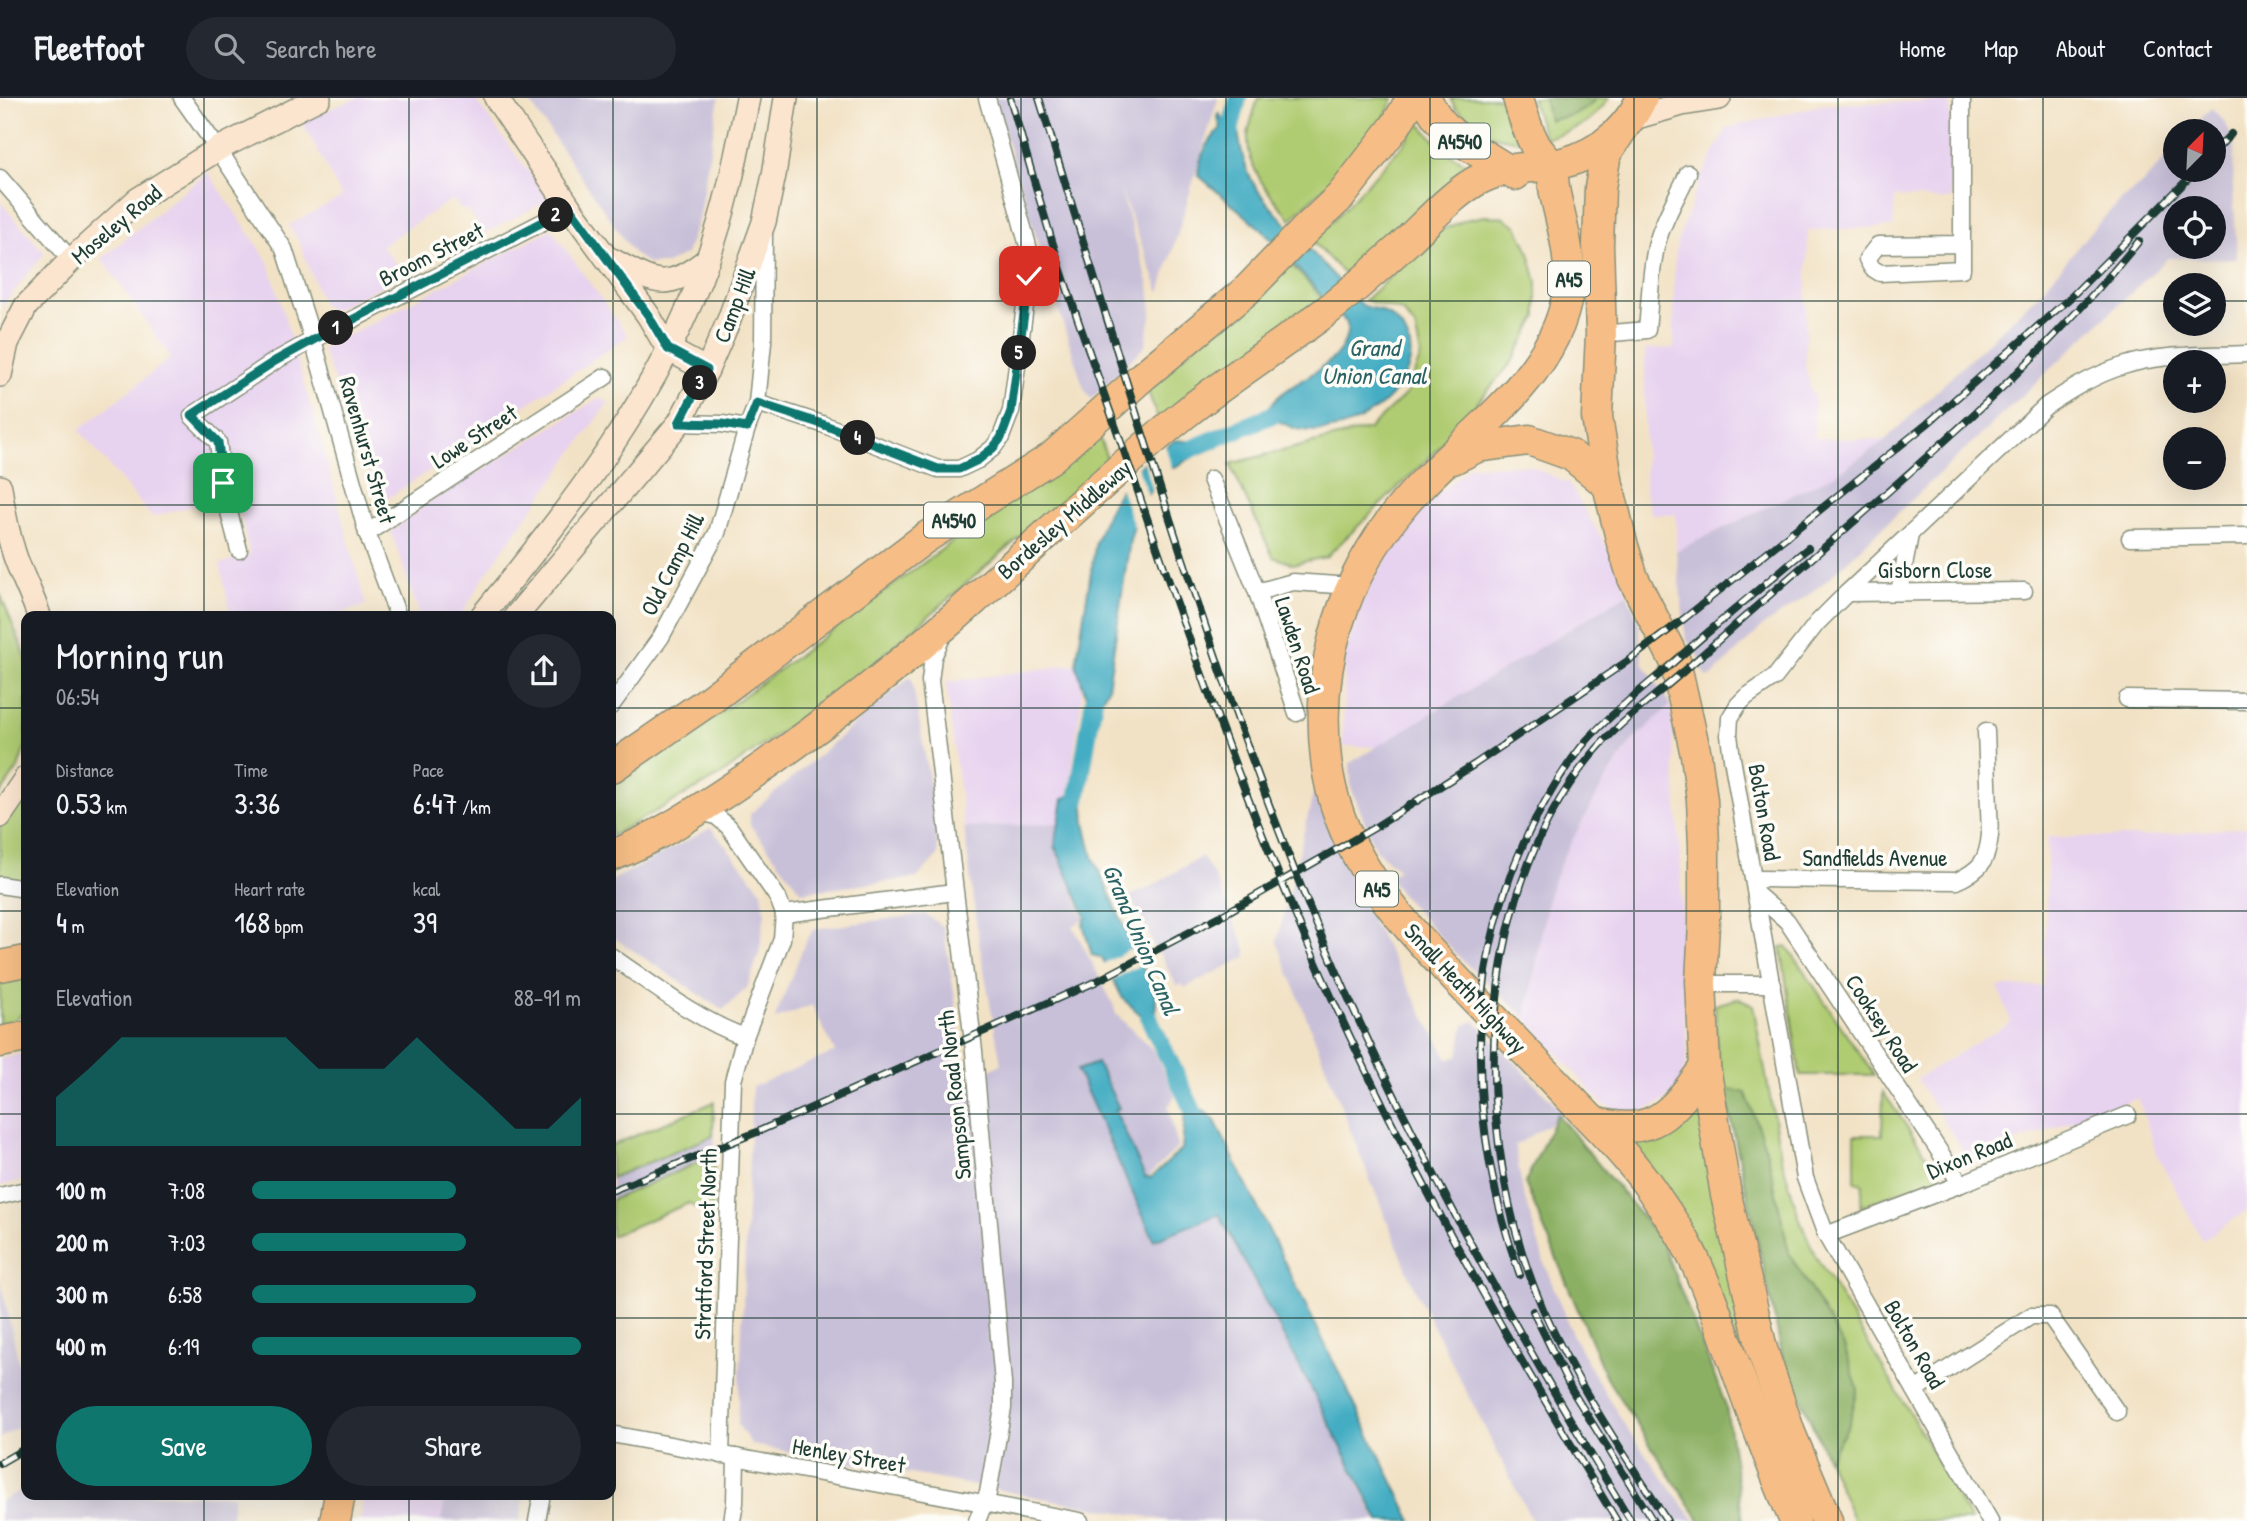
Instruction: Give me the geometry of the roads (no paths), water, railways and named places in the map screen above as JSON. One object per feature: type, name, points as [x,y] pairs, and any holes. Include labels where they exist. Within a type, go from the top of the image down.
[{"type":"highway","name":"A4540","points":[[616,765],[710,701],[925,538],[1051,458],[1143,376],[1247,290],[1341,196],[1396,125],[1412,98]]},
{"type":"highway","name":"A4540","points":[[1426,98],[1452,135],[1467,147],[1507,169],[1550,165],[1592,153],[1615,136],[1633,114]]},
{"type":"highway","name":"A45","points":[[1518,98],[1534,143],[1550,165],[1556,202]]},
{"type":"highway","name":"A45","points":[[1633,114],[1606,153],[1600,188],[1598,245],[1601,334],[1597,418],[1608,485],[1633,578],[1675,661],[1696,755],[1704,846],[1701,982],[1705,1067],[1726,1195],[1762,1349],[1790,1433],[1827,1521]]},
{"type":"highway","points":[[1507,169],[1556,202]]},
{"type":"highway","name":"Bordesley Middleway","points":[[616,854],[641,844],[698,811],[780,755],[856,698],[957,614],[1026,550],[1182,416],[1354,289],[1451,200],[1478,179],[1507,169]]},
{"type":"highway","name":"Small Heath Highway","points":[[1556,202],[1560,209],[1568,252],[1569,276],[1567,299],[1558,329],[1546,353],[1516,391],[1405,503],[1364,561],[1351,586],[1332,640],[1324,684],[1326,763],[1337,809],[1354,852],[1373,884],[1411,931],[1594,1122],[1650,1187],[1688,1246],[1713,1301],[1768,1459],[1795,1521]]},
{"type":"highway","points":[[1443,464],[1477,447],[1528,440],[1570,455],[1608,485]]},
{"type":"highway","points":[[0,966],[21,962]]},
{"type":"highway","points":[[0,1041],[21,1038]]},
{"type":"highway","points":[[1594,1122],[1611,1127],[1635,1128],[1656,1122],[1686,1094],[1705,1067]]},
{"type":"highway","points":[[335,1521],[339,1500]]},
{"type":"main road","name":"Moseley Road","points":[[0,375],[7,343],[26,306],[71,260],[137,200],[218,149],[318,98]]},
{"type":"main road","points":[[496,98],[570,208],[648,315],[668,349],[707,370]]},
{"type":"main road","name":"Camp Hill","points":[[486,611],[548,536],[624,427],[690,306],[708,259],[731,177],[748,98]]},
{"type":"main road","name":"Camp Hill","points":[[520,611],[679,423],[707,370],[738,298],[764,222],[786,98]]},
{"type":"main road","points":[[1633,114],[1720,98]]},
{"type":"main road","points":[[606,257],[647,279],[664,281],[672,281],[691,272],[708,259]]},
{"type":"main road","points":[[0,487],[14,555],[37,611]]},
{"type":"main road","points":[[0,816],[21,785]]},
{"type":"street","name":"Ravenhurst Street","points":[[183,98],[284,249],[313,340],[367,533],[396,611]]},
{"type":"street","points":[[757,403],[822,424],[938,469],[959,469],[978,460],[1001,438],[1011,411],[1029,276],[1028,246],[987,98]]},
{"type":"street","points":[[1962,98],[1962,243],[1962,269],[1880,273],[1872,268],[1867,259],[1878,245],[1962,243]]},
{"type":"street","points":[[1601,334],[1647,330],[1657,242],[1668,212],[1688,173]]},
{"type":"street","points":[[0,178],[71,260]]},
{"type":"street","name":"Broom Street","points":[[239,550],[225,497],[218,442],[192,415],[275,361],[313,340],[570,208]]},
{"type":"street","name":"Old Camp Hill","points":[[616,699],[661,637],[717,533],[747,428],[757,403],[763,342],[764,222]]},
{"type":"street","name":"Bolton Road","points":[[1990,1521],[1826,1235],[1805,1178],[1731,758],[1730,718],[1746,697],[1775,677],[1817,623],[1847,593],[2046,406],[2082,383],[2124,365],[2175,357],[2247,354]]},
{"type":"street","name":"Lowe Street","points":[[367,533],[605,377]]},
{"type":"street","points":[[679,423],[722,424],[747,428]]},
{"type":"street","name":"Lawden Road","points":[[1211,479],[1256,592],[1297,713]]},
{"type":"street","points":[[1899,592],[1910,535]]},
{"type":"street","points":[[2130,538],[2247,536]]},
{"type":"street","name":"Lawden Road","points":[[1256,592],[1293,582],[1351,586]]},
{"type":"street","name":"Gisborn Close","points":[[1847,593],[2024,591]]},
{"type":"street","name":"Sampson Road North","points":[[957,614],[939,642],[933,657],[930,681],[974,1051],[1003,1383],[1003,1408],[988,1493],[977,1521]]},
{"type":"street","points":[[2127,699],[2247,701]]},
{"type":"street","name":"Sandfields Avenue","points":[[1755,886],[1957,881],[1972,873],[1983,864],[1989,843],[1986,731]]},
{"type":"street","points":[[698,811],[716,816],[729,827],[778,898],[784,914],[954,892]]},
{"type":"street","points":[[0,885],[21,887]]},
{"type":"street","name":"Cooksey Road","points":[[1755,886],[1787,921],[1961,1184]]},
{"type":"street","name":"Stratford Street North","points":[[732,1521],[729,1456],[733,1081],[737,1061],[782,939],[784,914]]},
{"type":"street","points":[[616,959],[725,1030],[746,1037]]},
{"type":"street","points":[[1701,982],[1772,984]]},
{"type":"street","points":[[0,1041],[21,1028]]},
{"type":"street","name":"Dixon Road","points":[[1826,1235],[1961,1184],[2128,1115]]},
{"type":"street","points":[[0,1196],[21,1191]]},
{"type":"street","points":[[1915,1390],[2031,1316],[2050,1316],[2117,1412]]},
{"type":"street","name":"Henley Street","points":[[616,1435],[1080,1521]]},
{"type":"street","points":[[537,1521],[541,1500]]},
{"type":"water","name":"Grand Union Canal","points":[[1234,112],[1248,171],[1265,200],[1356,300],[1393,318],[1408,339],[1411,354],[1401,383],[1378,407],[1350,424],[1310,431],[1274,420],[1259,420],[1277,398],[1333,358],[1346,337],[1347,323],[1262,230],[1198,175],[1205,150],[1221,128],[1217,115],[1219,113],[1225,124]]},
{"type":"water","points":[[1175,440],[1206,443],[1191,458],[1162,474],[1140,506],[1130,540],[1108,688],[1091,721],[1076,664],[1096,541],[1126,482],[1144,462]]},
{"type":"water","points":[[1082,779],[1085,822],[1093,857],[1156,997],[1155,1024],[1159,1040],[1154,1040],[1141,1015],[1123,999],[1102,958],[1092,955],[1083,924],[1086,917],[1055,846],[1063,799],[1073,793]]},
{"type":"water","points":[[1097,1063],[1119,1108],[1115,1110],[1145,1177],[1151,1178],[1182,1149],[1186,1103],[1181,1094],[1187,1091],[1192,1102],[1214,1119],[1412,1521],[1379,1521],[1219,1214],[1154,1240],[1077,1070]]},
{"type":"waterway","name":"Grand Union Canal","points":[[1229,135],[1238,98]]},
{"type":"waterway","name":"Grand Union Canal","points":[[1184,452],[1281,411]]},
{"type":"waterway","name":"Grand Union Canal","points":[[1077,800],[1094,699]]},
{"type":"waterway","name":"Grand Union Canal","points":[[1149,1018],[1194,1113]]},
{"type":"railway","points":[[1010,98],[1061,270],[1170,584],[1263,837],[1315,961],[1374,1086],[1439,1213],[1508,1338],[1617,1521]]},
{"type":"railway","points":[[1039,98],[1185,566],[1257,773],[1310,909],[1380,1067],[1458,1221],[1631,1521]]},
{"type":"railway","points":[[2226,139],[2231,134]]},
{"type":"railway","points":[[616,1189],[757,1132],[1097,981],[1226,913],[1374,828],[1475,764],[1629,660],[1685,618],[1927,424],[2071,297],[2185,182]]},
{"type":"railway","points":[[1667,1521],[1570,1364],[1543,1309],[1519,1244],[1503,1173],[1495,1100],[1495,1025],[1504,951],[1522,881],[1551,815],[1590,757],[1606,739],[1952,435],[2049,341],[2139,241]]},
{"type":"railway","points":[[1520,1275],[1502,1219],[1490,1161],[1482,1103],[1480,1044],[1484,986],[1494,928],[1512,872],[1536,818],[1566,767],[1588,739],[1626,702],[1808,548]]},
{"type":"railway","points":[[1533,1311],[1571,1389],[1653,1521]]},
{"type":"railway","points":[[0,1463],[21,1451]]}]
